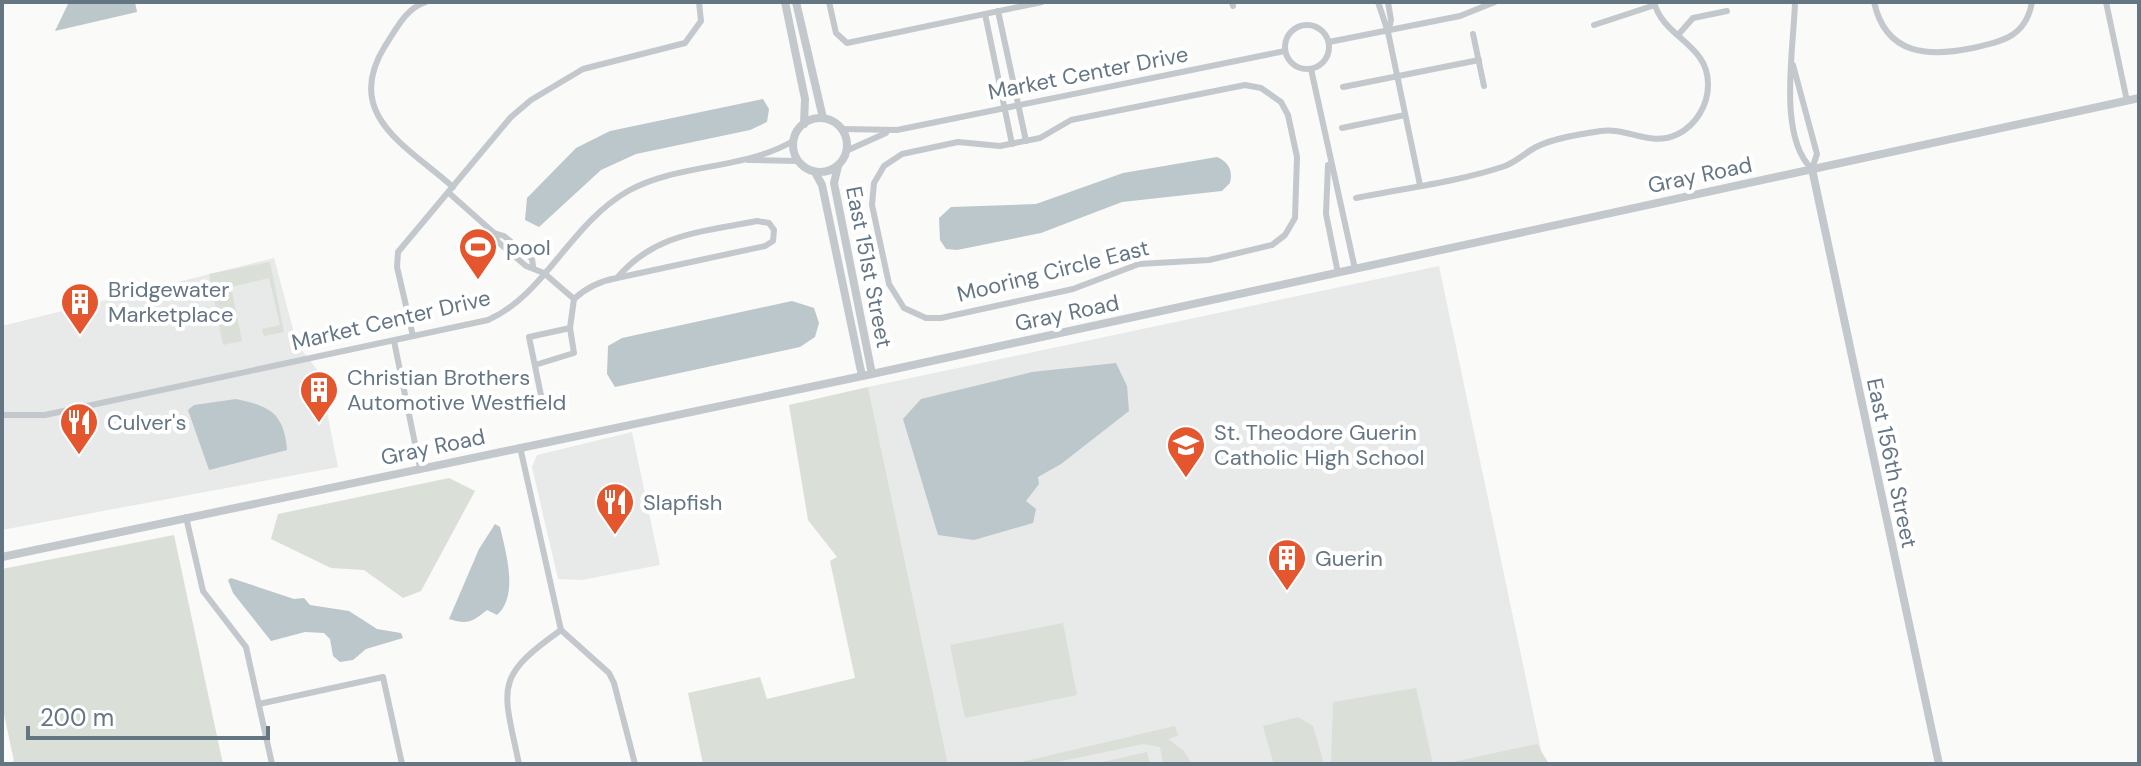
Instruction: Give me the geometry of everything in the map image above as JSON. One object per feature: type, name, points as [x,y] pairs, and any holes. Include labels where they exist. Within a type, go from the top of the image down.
[{"type":"street","points":[[426,2],[415,6],[377,60],[370,94],[373,108],[385,127],[494,233],[504,236],[532,259],[533,266],[574,299]]},
{"type":"street","points":[[413,336],[397,253],[511,117],[553,84],[583,69],[685,43],[701,21],[699,2]]},
{"type":"street","points":[[785,2],[805,99],[804,124],[793,141],[798,161],[815,172],[838,166],[846,151],[842,129],[823,118],[796,2]]},
{"type":"street","points":[[829,2],[838,37],[847,43],[1042,2]]},
{"type":"street","points":[[1378,2],[1382,23],[1388,32],[1420,185]]},
{"type":"street","points":[[1388,2],[1391,20],[1388,32]]},
{"type":"street","points":[[1329,42],[1460,16],[1495,2]]},
{"type":"street","points":[[1793,65],[1817,154],[1812,169],[1800,157],[1790,95],[1795,2]]},
{"type":"street","points":[[1874,2],[1882,23],[1894,38],[1908,48],[1937,55],[2010,38],[2028,19],[2032,2]]},
{"type":"street","points":[[2106,2],[2127,101]]},
{"type":"street","points":[[1356,198],[1505,166],[1544,144],[1599,131],[1654,140],[1683,131],[1702,111],[1708,84],[1698,53],[1662,22],[1655,4],[1594,25]]},
{"type":"street","points":[[998,11],[1026,141]]},
{"type":"street","points":[[1678,35],[1693,18],[1727,11]]},
{"type":"street","points":[[985,14],[1012,144]]},
{"type":"street","points":[[1304,25],[1320,29],[1329,42],[1326,59],[1311,69],[1297,67],[1285,51],[1289,34],[1304,25]]},
{"type":"street","points":[[1473,34],[1484,86]]},
{"type":"street","name":"Market Center Drive","points":[[846,151],[897,130],[1285,51]]},
{"type":"street","points":[[1343,87],[1479,60]]},
{"type":"street","points":[[1311,69],[1355,269]]},
{"type":"street","name":"Mooring Circle East","points":[[1245,85],[1261,88],[1281,102],[1288,115],[1299,176],[1295,218],[1285,235],[1261,249],[1209,260],[1139,264],[1073,289],[934,318],[909,312],[896,300],[889,284],[872,195],[878,174],[902,154],[958,142],[992,146],[1012,144],[1047,135],[1071,120],[1245,85]]},
{"type":"street","name":"Gray Road","points":[[2,557],[867,375],[2139,98]]},
{"type":"street","points":[[1342,128],[1405,115]]},
{"type":"street","points":[[804,124],[823,118]]},
{"type":"street","name":"Market Center Drive","points":[[842,129],[897,130]]},
{"type":"street","name":"Market Center Drive","points":[[2,415],[45,415],[394,341],[499,315],[519,300],[544,273],[580,227],[629,191],[673,175],[740,160],[793,141]]},
{"type":"street","points":[[1329,158],[1326,214],[1338,273]]},
{"type":"street","name":"Market Center Drive","points":[[740,160],[798,161]]},
{"type":"street","name":"East 151st Street","points":[[838,166],[834,183],[867,375]]},
{"type":"street","name":"East 156th Street","points":[[1812,169],[1939,764]]},
{"type":"street","name":"East 151st Street","points":[[815,172],[822,185],[867,375]]},
{"type":"street","points":[[535,365],[574,353],[570,328],[574,299],[597,283],[765,246],[773,241],[774,230],[769,223],[757,221],[671,239],[641,253],[617,278]]},
{"type":"street","points":[[543,405],[529,337],[570,328]]},
{"type":"street","points":[[394,341],[420,468]]},
{"type":"street","points":[[520,447],[561,630],[609,673],[635,764]]},
{"type":"street","points":[[186,517],[203,591],[243,641],[272,764]]},
{"type":"street","points":[[519,764],[508,714],[511,676],[522,658],[561,630]]},
{"type":"street","points":[[259,704],[383,677],[402,764]]},
{"type":"shaded area","points":[[69,2],[135,2],[137,12],[55,31]]},
{"type":"shaded area","points":[[763,99],[769,109],[767,122],[750,130],[636,154],[601,170],[539,227],[525,220],[527,198],[576,148],[610,131]]},
{"type":"shaded area","points":[[1217,157],[1225,161],[1231,175],[1230,183],[1222,191],[1122,202],[1041,233],[957,250],[946,249],[940,240],[939,218],[951,207],[1036,204],[1123,173]]},
{"type":"shaded area","points":[[274,258],[297,344],[319,372],[338,467],[2,530],[2,326]]},
{"type":"shaded area","points":[[270,262],[284,332],[264,336],[262,329],[280,325],[269,278],[231,287],[242,341],[223,345],[209,274]]},
{"type":"shaded area","name":"St. Theodore Guerin Catholic High School","points":[[1439,266],[1544,764],[948,764],[868,387]]},
{"type":"shaded area","points":[[792,301],[814,308],[819,323],[815,337],[800,347],[615,387],[607,374],[608,346],[622,338]]},
{"type":"shaded area","points":[[1116,363],[1127,386],[1129,411],[1061,464],[1038,477],[1039,484],[1026,501],[1036,509],[1033,523],[974,540],[938,535],[903,419],[921,399],[1032,372]]},
{"type":"shaded area","points":[[868,387],[948,764],[703,764],[688,693],[760,677],[767,699],[855,678],[830,561],[837,557],[808,520],[789,405]]},
{"type":"shaded area","points":[[236,399],[266,408],[279,419],[287,450],[209,470],[188,410],[194,405]]},
{"type":"shaded area","points":[[632,432],[660,565],[582,580],[558,579],[532,467],[537,455]]},
{"type":"shaded area","points":[[449,478],[475,491],[421,591],[403,598],[364,570],[331,568],[271,539],[278,514]]},
{"type":"shaded area","points":[[495,524],[500,527],[509,574],[508,597],[504,607],[497,615],[487,610],[470,621],[449,619],[479,549]]},
{"type":"shaded area","points":[[174,535],[223,764],[9,764],[14,761],[2,705],[2,569]]},
{"type":"shaded area","points":[[231,578],[294,599],[304,598],[310,605],[349,611],[377,629],[401,633],[403,638],[366,649],[353,660],[340,662],[333,656],[330,639],[324,633],[305,632],[271,641],[233,593],[228,580]]},
{"type":"shaded area","points":[[1063,623],[1077,695],[965,718],[950,645]]},
{"type":"shaded area","points":[[1416,688],[1433,764],[1331,764],[1333,702]]},
{"type":"shaded area","points":[[1298,717],[1313,726],[1324,764],[1270,764],[1273,762],[1263,726]]},
{"type":"shaded area","points":[[1175,726],[1178,736],[1168,739],[1183,750],[1192,764],[1163,764],[1160,747],[1143,744],[1048,764],[1013,764]]},
{"type":"shaded area","points":[[1537,744],[1549,764],[1444,764]]},
{"type":"shaded area","points":[[1147,752],[1150,764],[1094,764]]},
{"type":"place","name":"pool","points":[[478,281]]},
{"type":"place","name":"Bridgewater Marketplace","points":[[80,336]]},
{"type":"place","name":"Christian Brothers Automotive Westfield","points":[[319,424]]},
{"type":"place","name":"Culver's","points":[[79,456]]},
{"type":"place","name":"St. Theodore Guerin Catholic High School","points":[[1186,479]]},
{"type":"place","name":"Slapfish","points":[[615,536]]},
{"type":"place","name":"Guerin","points":[[1287,592]]}]
